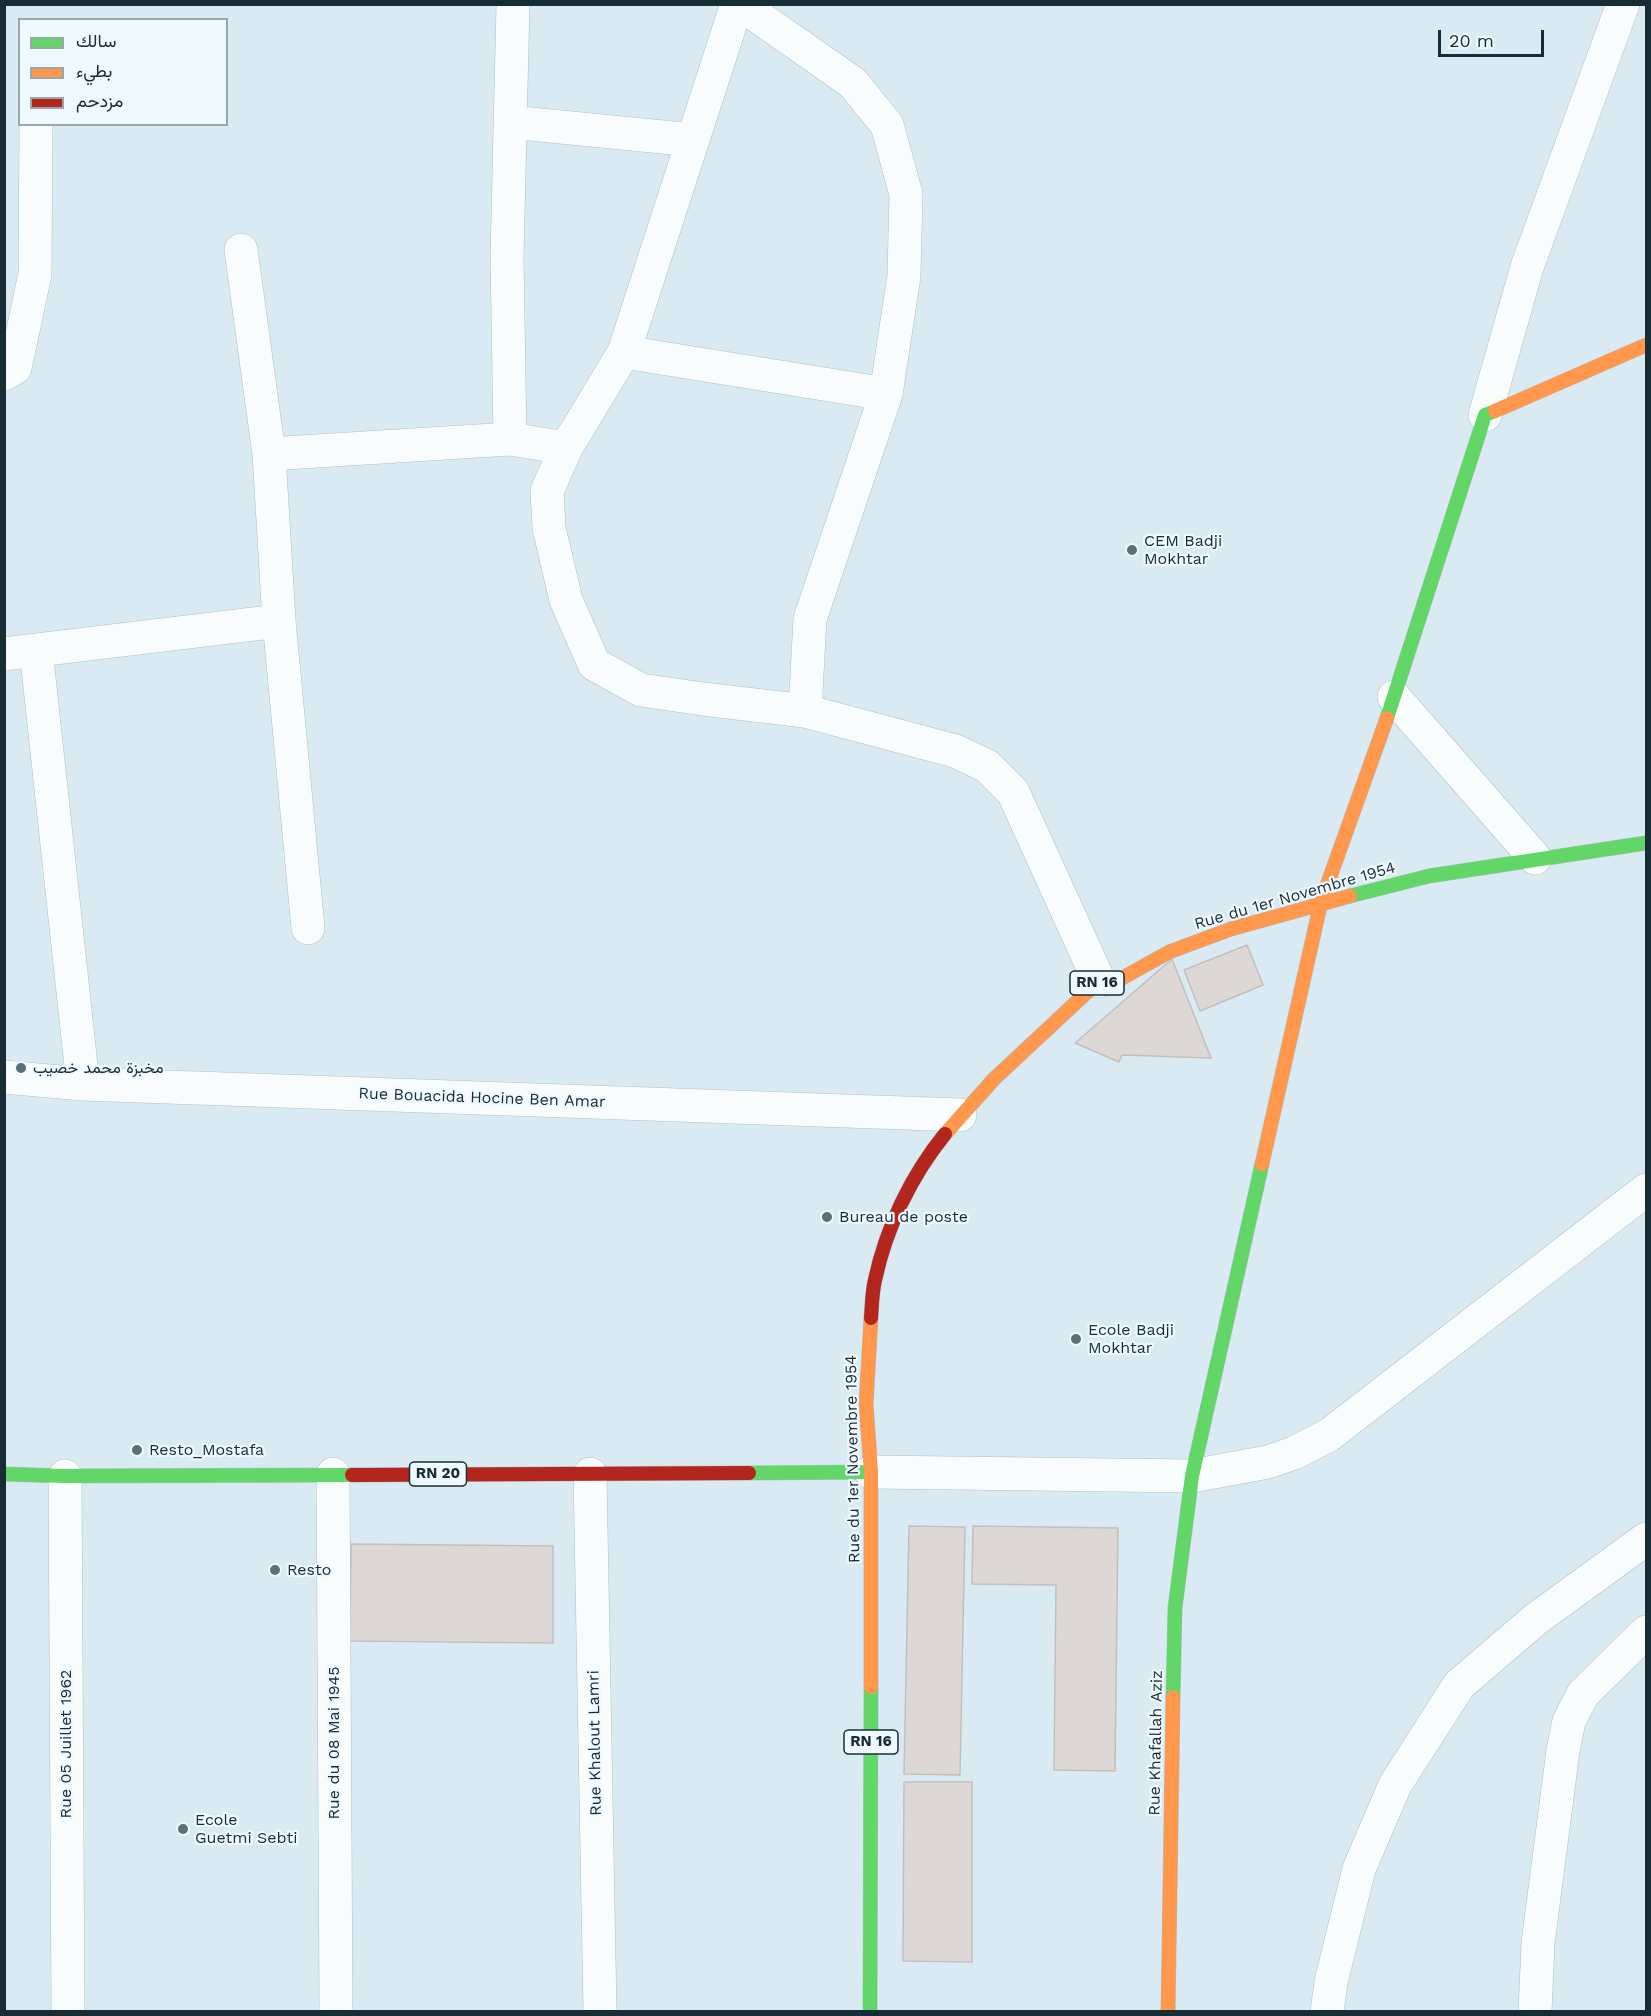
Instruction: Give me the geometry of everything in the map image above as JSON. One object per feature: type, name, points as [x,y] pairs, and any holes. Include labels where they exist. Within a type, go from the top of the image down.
[{"type":"main road","points":[[1485,415],[1647,345]]},
{"type":"main road","name":"Rue Khafallah Aziz","points":[[1168,2012],[1175,1608],[1192,1476],[1321,902],[1394,697],[1485,415]]},
{"type":"main road","name":"Rue du 1er Novembre 1954","points":[[870,2012],[871,1472],[866,1404],[867,1352],[874,1283],[881,1254],[899,1208],[932,1150],[960,1115],[994,1079],[1099,981],[1117,981],[1194,941],[1321,902],[1429,876],[1535,858],[1647,843]]},
{"type":"main road","name":"RN 20","points":[[4,1474],[65,1476],[871,1472]]},
{"type":"street","points":[[510,438],[507,257],[513,4]]},
{"type":"street","points":[[805,711],[810,619],[886,394],[904,276],[906,194],[887,126],[853,82],[738,4],[624,352],[566,448],[547,491],[549,528],[566,600],[594,664],[641,690],[805,711],[955,751],[987,766],[1013,792],[1099,981]]},
{"type":"street","points":[[1485,415],[1527,267],[1623,4]]},
{"type":"street","points":[[510,122],[693,140]]},
{"type":"street","points":[[4,374],[15,368],[34,274],[36,126]]},
{"type":"street","points":[[241,250],[269,454],[279,621],[308,928]]},
{"type":"street","points":[[624,352],[886,394]]},
{"type":"street","points":[[269,454],[510,438],[566,448]]},
{"type":"street","points":[[4,654],[279,621]]},
{"type":"street","points":[[36,650],[83,1084]]},
{"type":"street","points":[[1394,697],[1535,858]]},
{"type":"street","name":"Rue Bouacida Hocine Ben Amar","points":[[4,1077],[83,1084],[960,1115]]},
{"type":"street","points":[[871,1472],[1192,1476],[1268,1462],[1329,1435],[1647,1190]]},
{"type":"street","name":"Rue du 08 Mai 1945","points":[[333,1474],[336,2012]]},
{"type":"street","name":"Rue Khalout Lamri","points":[[590,1474],[600,2012]]},
{"type":"street","name":"Rue 05 Juillet 1962","points":[[65,1476],[68,2012]]},
{"type":"street","points":[[1327,2012],[1331,1982],[1359,1869],[1395,1785],[1459,1685],[1536,1619],[1647,1539]]},
{"type":"street","points":[[1535,2012],[1538,1943],[1563,1750],[1569,1721],[1583,1694],[1647,1632]]},
{"type":"building","points":[[1247,945],[1263,985],[1200,1011],[1184,970]]},
{"type":"building","points":[[1172,959],[1211,1058],[1122,1055],[1119,1062],[1075,1043]]},
{"type":"building","points":[[909,1526],[965,1527],[960,1775],[904,1774]]},
{"type":"building","points":[[973,1526],[1118,1528],[1115,1771],[1054,1770],[1056,1585],[972,1584]]},
{"type":"building","points":[[351,1544],[553,1546],[553,1643],[350,1641]]},
{"type":"building","points":[[904,1782],[972,1782],[972,1962],[903,1961]]},
{"type":"traffic: fast","points":[[1387,718],[1485,415],[1495,411]]},
{"type":"traffic: fast","points":[[1350,896],[1429,876],[1646,843]]},
{"type":"traffic: fast","points":[[1173,1697],[1175,1608],[1192,1476],[1262,1164]]},
{"type":"traffic: fast","points":[[749,1473],[871,1472]]},
{"type":"traffic: fast","points":[[4,1474],[65,1476],[352,1475]]},
{"type":"traffic: fast","points":[[870,2012],[871,1687]]},
{"type":"traffic: slow","points":[[1495,411],[1646,345]]},
{"type":"traffic: slow","points":[[1262,1164],[1321,902],[1387,718]]},
{"type":"traffic: slow","points":[[945,1134],[994,1079],[1099,981],[1117,981],[1169,952],[1231,929],[1350,896]]},
{"type":"traffic: slow","points":[[871,1318],[866,1404],[871,1472],[871,1687]]},
{"type":"traffic: slow","points":[[1168,2012],[1173,1697]]},
{"type":"traffic: jam","points":[[871,1318],[875,1280],[893,1222],[921,1167],[945,1134]]},
{"type":"traffic: jam","points":[[352,1475],[749,1473]]},
{"type":"place","name":"CEM Badji Mokhtar","points":[[1132,550]]},
{"type":"place","name":"مخبزة محمد خصيب","points":[[21,1068]]},
{"type":"place","name":"Bureau de poste","points":[[827,1217]]},
{"type":"place","name":"Ecole Badji Mokhtar","points":[[1076,1339]]},
{"type":"place","name":"Resto_Mostafa","points":[[137,1450]]},
{"type":"place","name":"Resto","points":[[275,1570]]},
{"type":"place","name":"Ecole Guetmi Sebti","points":[[183,1829]]}]
